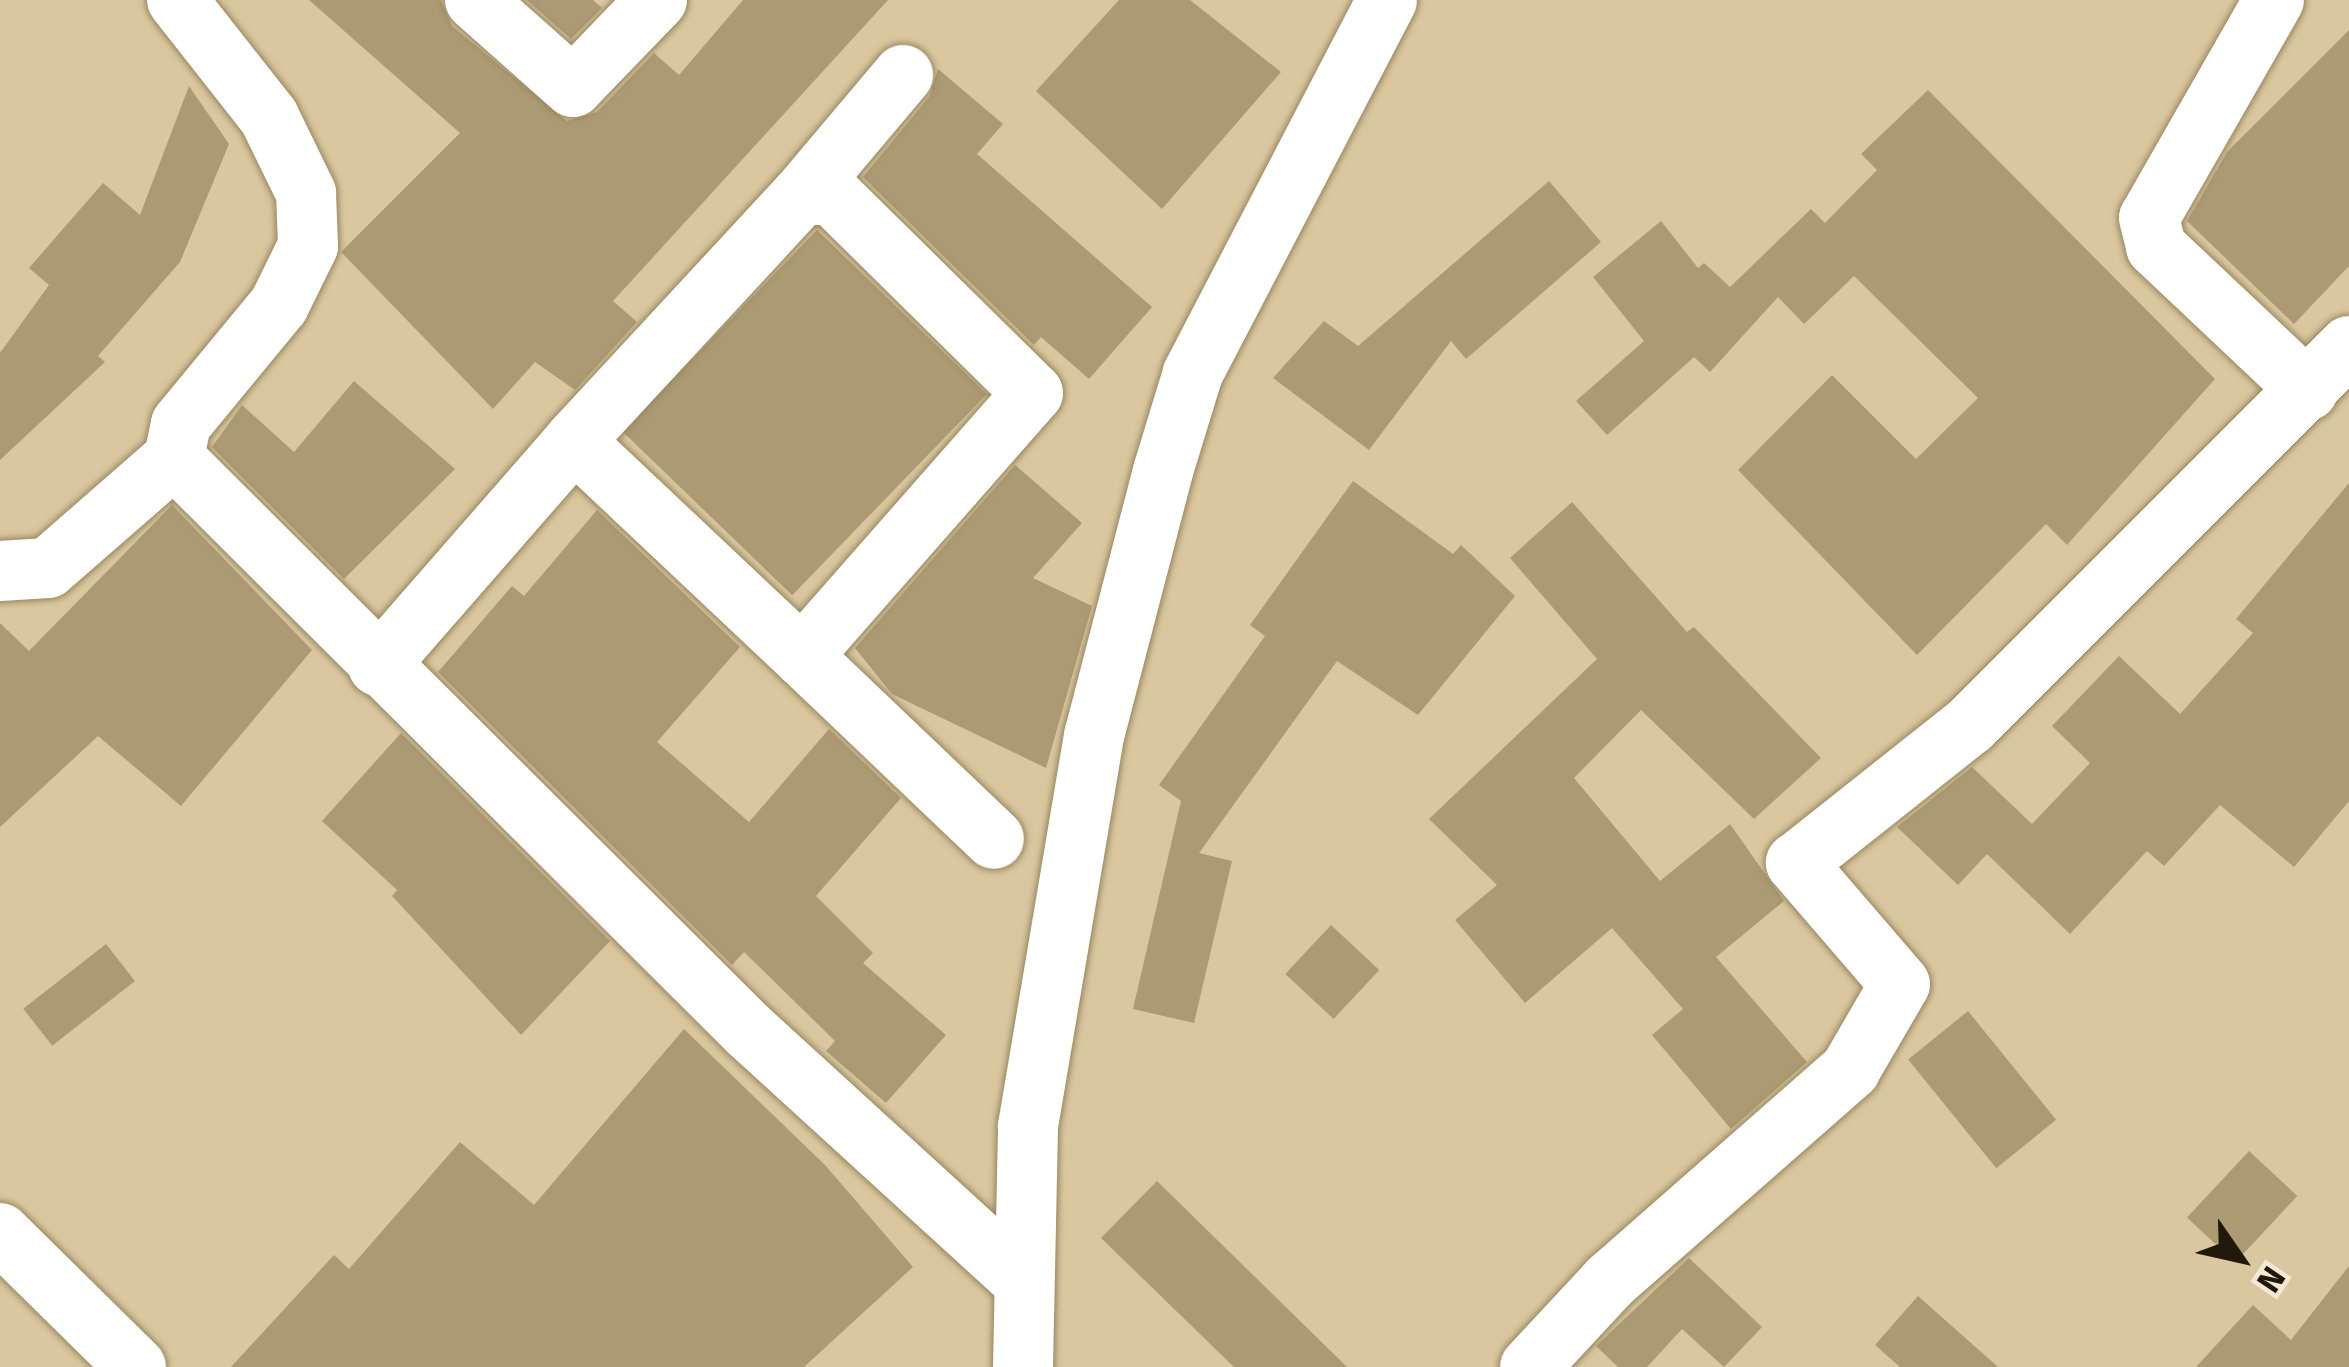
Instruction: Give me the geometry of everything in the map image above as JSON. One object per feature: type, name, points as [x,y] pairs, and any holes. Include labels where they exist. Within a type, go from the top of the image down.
[{"type":"street","points":[[0,571],[48,568],[174,458],[181,424],[279,305],[308,247],[306,193],[269,117],[178,0]]},
{"type":"street","points":[[475,0],[573,88],[657,0]]},
{"type":"street","points":[[1023,1367],[1028,1126],[1094,736],[1163,470],[1193,373],[1355,78],[1388,0]]},
{"type":"street","points":[[2274,0],[2150,218],[2156,248],[2308,390]]},
{"type":"street","points":[[378,665],[574,441],[802,195],[903,75]]},
{"type":"street","points":[[802,195],[832,194],[1033,393],[802,656]]},
{"type":"street","points":[[1530,1367],[1610,1282],[1850,1070],[1900,984],[1796,863],[1970,725],[2349,346]]},
{"type":"street","points":[[574,441],[994,839]]},
{"type":"street","points":[[174,458],[747,1030],[1022,1280]]},
{"type":"street","points":[[0,1232],[136,1367]]},
{"type":"building","points":[[309,0],[441,0],[452,26],[567,121],[597,112],[654,53],[679,75],[743,0],[888,0],[613,301],[637,322],[575,390],[535,362],[493,409],[341,252],[460,133]]},
{"type":"building","points":[[527,0],[593,0],[602,8],[571,39]]},
{"type":"building","points":[[1119,0],[1190,0],[1281,72],[1162,209],[1036,91]]},
{"type":"building","points":[[2349,30],[2349,266],[2294,324],[2187,221],[2227,152]]},
{"type":"building","points":[[938,69],[1003,124],[977,154],[1152,307],[1089,379],[1041,337],[1034,345],[863,177],[929,97]]},
{"type":"building","points":[[189,86],[229,144],[180,262],[98,356],[105,362],[0,460],[0,353],[49,285],[29,268],[103,183],[140,215]]},
{"type":"building","points":[[1928,90],[2215,379],[2067,545],[2046,524],[1917,655],[1738,470],[1832,375],[1916,459],[1978,398],[1854,276],[1804,324],[1778,297],[1710,372],[1694,357],[1607,435],[1576,401],[1644,341],[1593,277],[1661,221],[1698,268],[1704,263],[1730,287],[1811,209],[1825,223],[1877,170],[1861,154]]},
{"type":"building","points":[[1549,181],[1601,242],[1466,359],[1451,341],[1369,450],[1273,378],[1324,321],[1358,346]]},
{"type":"building","points":[[817,230],[987,394],[792,595],[622,431]]},
{"type":"building","points":[[354,381],[455,469],[344,579],[212,447],[242,405],[294,452]]},
{"type":"building","points":[[1015,465],[1082,523],[1033,578],[1092,606],[1046,768],[892,694],[855,648]]},
{"type":"building","points":[[1353,481],[1453,554],[1461,545],[1515,596],[1418,715],[1337,661],[1199,853],[1232,861],[1194,1023],[1133,1009],[1181,801],[1159,785],[1265,636],[1250,625]]},
{"type":"building","points":[[2349,483],[2349,801],[2294,867],[2220,805],[2164,866],[2147,851],[2070,934],[1987,854],[1958,885],[1897,827],[1972,767],[2032,824],[2090,763],[2052,726],[2119,656],[2180,714],[2253,633],[2236,619]]},
{"type":"building","points":[[1572,502],[1687,632],[1694,627],[1821,758],[1754,819],[1641,710],[1574,778],[1660,881],[1730,824],[1784,901],[1716,957],[1807,1062],[1731,1129],[1652,1035],[1683,1009],[1612,928],[1525,1003],[1455,920],[1497,885],[1429,819],[1597,659],[1510,558]]},
{"type":"building","points":[[172,505],[312,650],[181,806],[98,736],[0,827],[0,623],[29,651]]},
{"type":"building","points":[[597,510],[740,647],[657,742],[749,822],[829,729],[901,798],[816,896],[873,953],[863,963],[946,1035],[886,1103],[826,1051],[835,1041],[744,952],[732,965],[438,672],[512,586],[524,596]]},
{"type":"building","points":[[401,733],[610,941],[521,1035],[392,896],[397,890],[322,821]]},
{"type":"building","points":[[1331,925],[1379,970],[1334,1019],[1285,974]]},
{"type":"building","points":[[106,944],[135,981],[52,1046],[23,1009]]},
{"type":"building","points":[[1968,1011],[2056,1120],[1996,1168],[1908,1059]]},
{"type":"building","points":[[684,1029],[825,1165],[913,1267],[804,1367],[231,1367],[334,1255],[349,1269],[460,1142],[534,1205]]},
{"type":"building","points":[[2249,1151],[2297,1196],[2235,1263],[2187,1218]]},
{"type":"building","points":[[1157,1181],[1347,1367],[1234,1367],[1101,1238]]},
{"type":"building","points":[[1689,1258],[1762,1327],[1724,1367],[1682,1329],[1647,1367],[1618,1367],[1596,1346]]},
{"type":"building","points":[[2349,1266],[2349,1367],[2196,1367],[2253,1305],[2291,1340]]},
{"type":"building","points":[[1918,1296],[1998,1367],[1900,1367],[1875,1345]]}]
